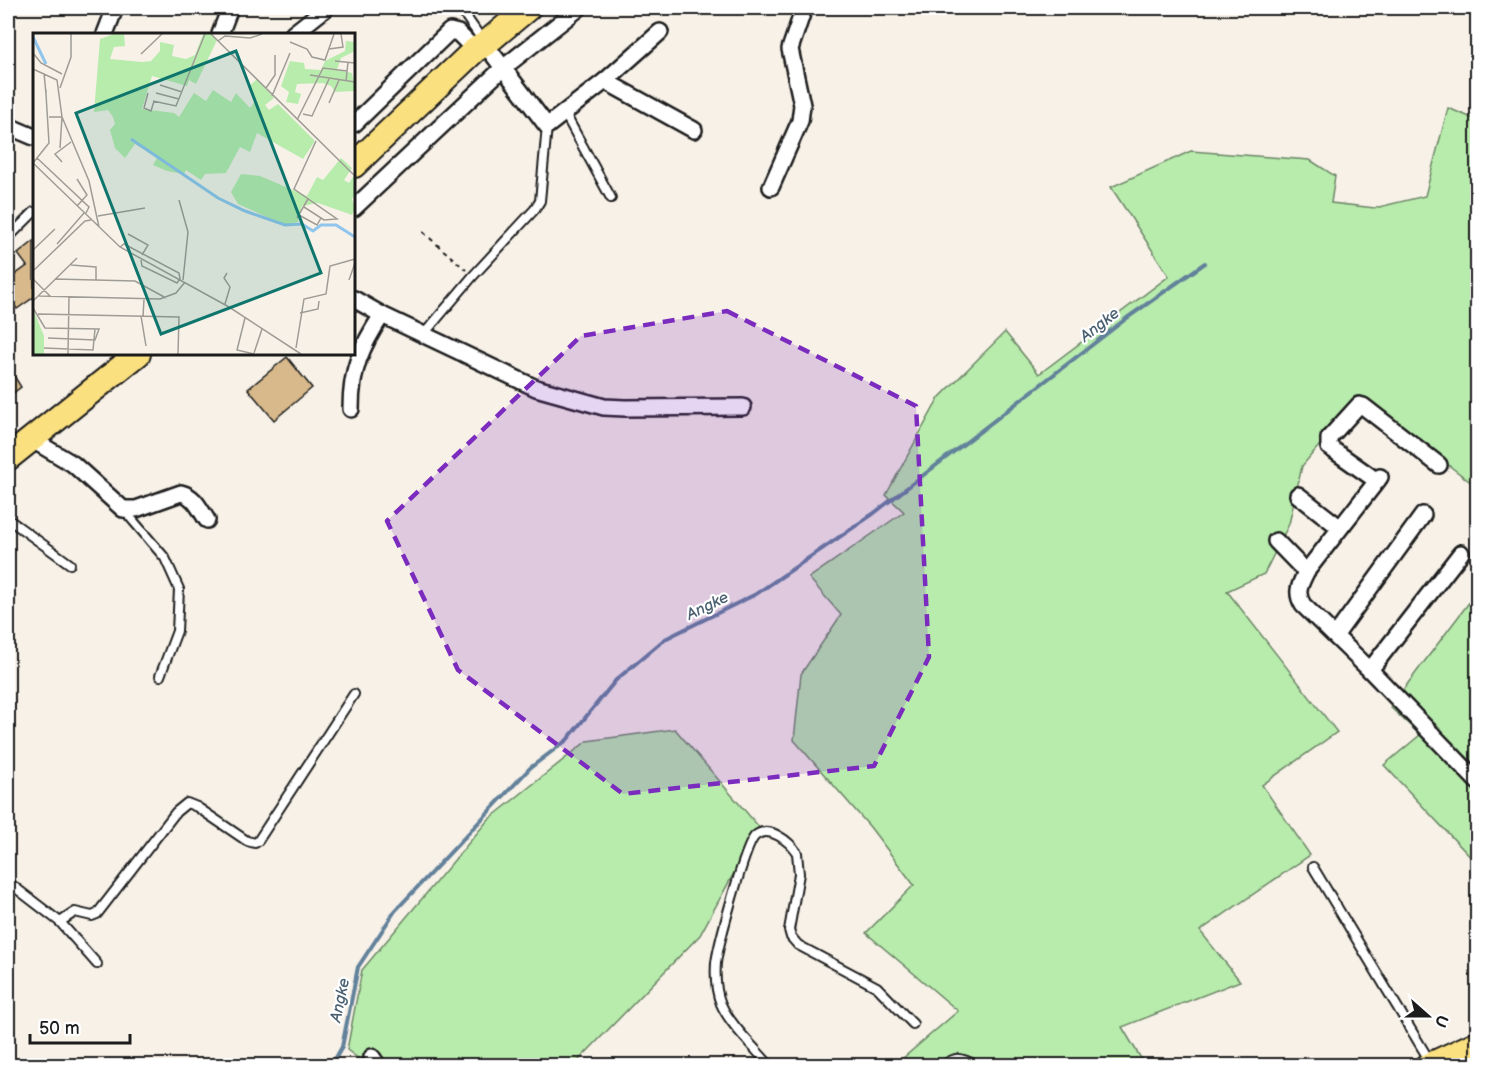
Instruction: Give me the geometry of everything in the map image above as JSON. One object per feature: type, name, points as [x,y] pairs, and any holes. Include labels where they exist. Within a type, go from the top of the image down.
[{"type":"main road","points":[[356,163],[480,47],[528,8]]},
{"type":"main road","points":[[8,458],[135,356]]},
{"type":"main road","points":[[1430,1065],[1478,1043]]},
{"type":"street","points":[[105,33],[115,8]]},
{"type":"street","points":[[220,33],[230,8]]},
{"type":"street","points":[[293,33],[326,8]]},
{"type":"street","points":[[356,206],[503,68],[579,8]]},
{"type":"street","points":[[771,187],[800,121],[802,105],[790,49],[804,8]]},
{"type":"street","points":[[356,122],[450,32],[458,33],[480,47],[503,68],[548,126],[605,81],[660,32]]},
{"type":"street","points":[[605,81],[694,130]]},
{"type":"street","points":[[8,126],[33,137]]},
{"type":"street","points":[[356,300],[382,315],[536,388],[604,407],[743,407]]},
{"type":"street","points":[[351,409],[351,387],[356,362],[365,340],[382,315]]},
{"type":"street","points":[[1439,465],[1359,405],[1329,438],[1329,447],[1379,479],[1339,527],[1306,572],[1298,587],[1298,594],[1300,600],[1478,782]]},
{"type":"street","points":[[31,439],[73,464],[123,509],[136,509],[185,494],[193,499],[207,520]]},
{"type":"street","points":[[1298,495],[1339,527]]},
{"type":"street","points":[[1335,636],[1423,515]]},
{"type":"street","points":[[1276,541],[1306,572]]},
{"type":"street","points":[[1370,670],[1461,553]]},
{"type":"lane","points":[[461,8],[480,47]]},
{"type":"lane","points":[[564,112],[611,198]]},
{"type":"lane","points":[[424,334],[472,276],[540,201],[548,126]]},
{"type":"lane","points":[[8,238],[33,214]]},
{"type":"lane","points":[[123,509],[165,558],[178,589],[177,631],[160,676]]},
{"type":"lane","points":[[8,519],[70,564]]},
{"type":"lane","points":[[60,922],[75,912],[92,916],[97,914],[176,812],[187,803],[197,807],[247,841],[255,843],[258,841],[354,694]]},
{"type":"lane","points":[[770,1065],[736,1027],[721,1005],[716,981],[717,962],[742,867],[751,842],[761,833],[779,836],[797,853],[799,874],[789,930],[792,940],[877,987],[913,1024]]},
{"type":"lane","points":[[1313,867],[1430,1065]]},
{"type":"lane","points":[[8,882],[60,922],[97,964]]},
{"type":"lane","points":[[943,1065],[951,1059],[960,1059],[977,1065]]},
{"type":"path","points":[[423,232],[472,276]]},
{"type":"highlighted area","points":[[727,311],[916,406],[929,657],[874,766],[623,794],[458,670],[387,521],[581,336]]},
{"type":"green space","points":[[1448,108],[1477,120],[1477,487],[1360,397],[1302,466],[1289,524],[1264,574],[1227,591],[1337,732],[1262,785],[1310,855],[1200,931],[1240,981],[1122,1027],[1145,1065],[895,1065],[958,1011],[866,933],[914,885],[870,827],[794,740],[801,674],[841,615],[809,578],[904,512],[886,495],[939,398],[1005,332],[1039,374],[1169,276],[1111,187],[1191,151],[1310,160],[1335,176],[1331,203],[1375,208],[1425,196]]},
{"type":"green space","points":[[1477,592],[1477,864],[1384,765],[1420,735],[1390,707]]},
{"type":"green space","points":[[675,729],[759,827],[700,935],[574,1065],[367,1065],[347,1050],[362,970],[488,820],[587,741]]},
{"type":"building","points":[[33,242],[33,298],[17,309],[8,296],[8,280],[27,266],[18,254]]},
{"type":"building","points":[[287,357],[312,388],[274,420],[248,389]]},
{"type":"building","points":[[8,366],[21,387],[8,397]]},
{"type":"waterway","name":"Angke","points":[[331,1066],[342,1047],[358,967],[395,911],[530,768],[567,740],[616,680],[665,639],[756,594],[873,514],[1127,318],[1205,263]]}]
